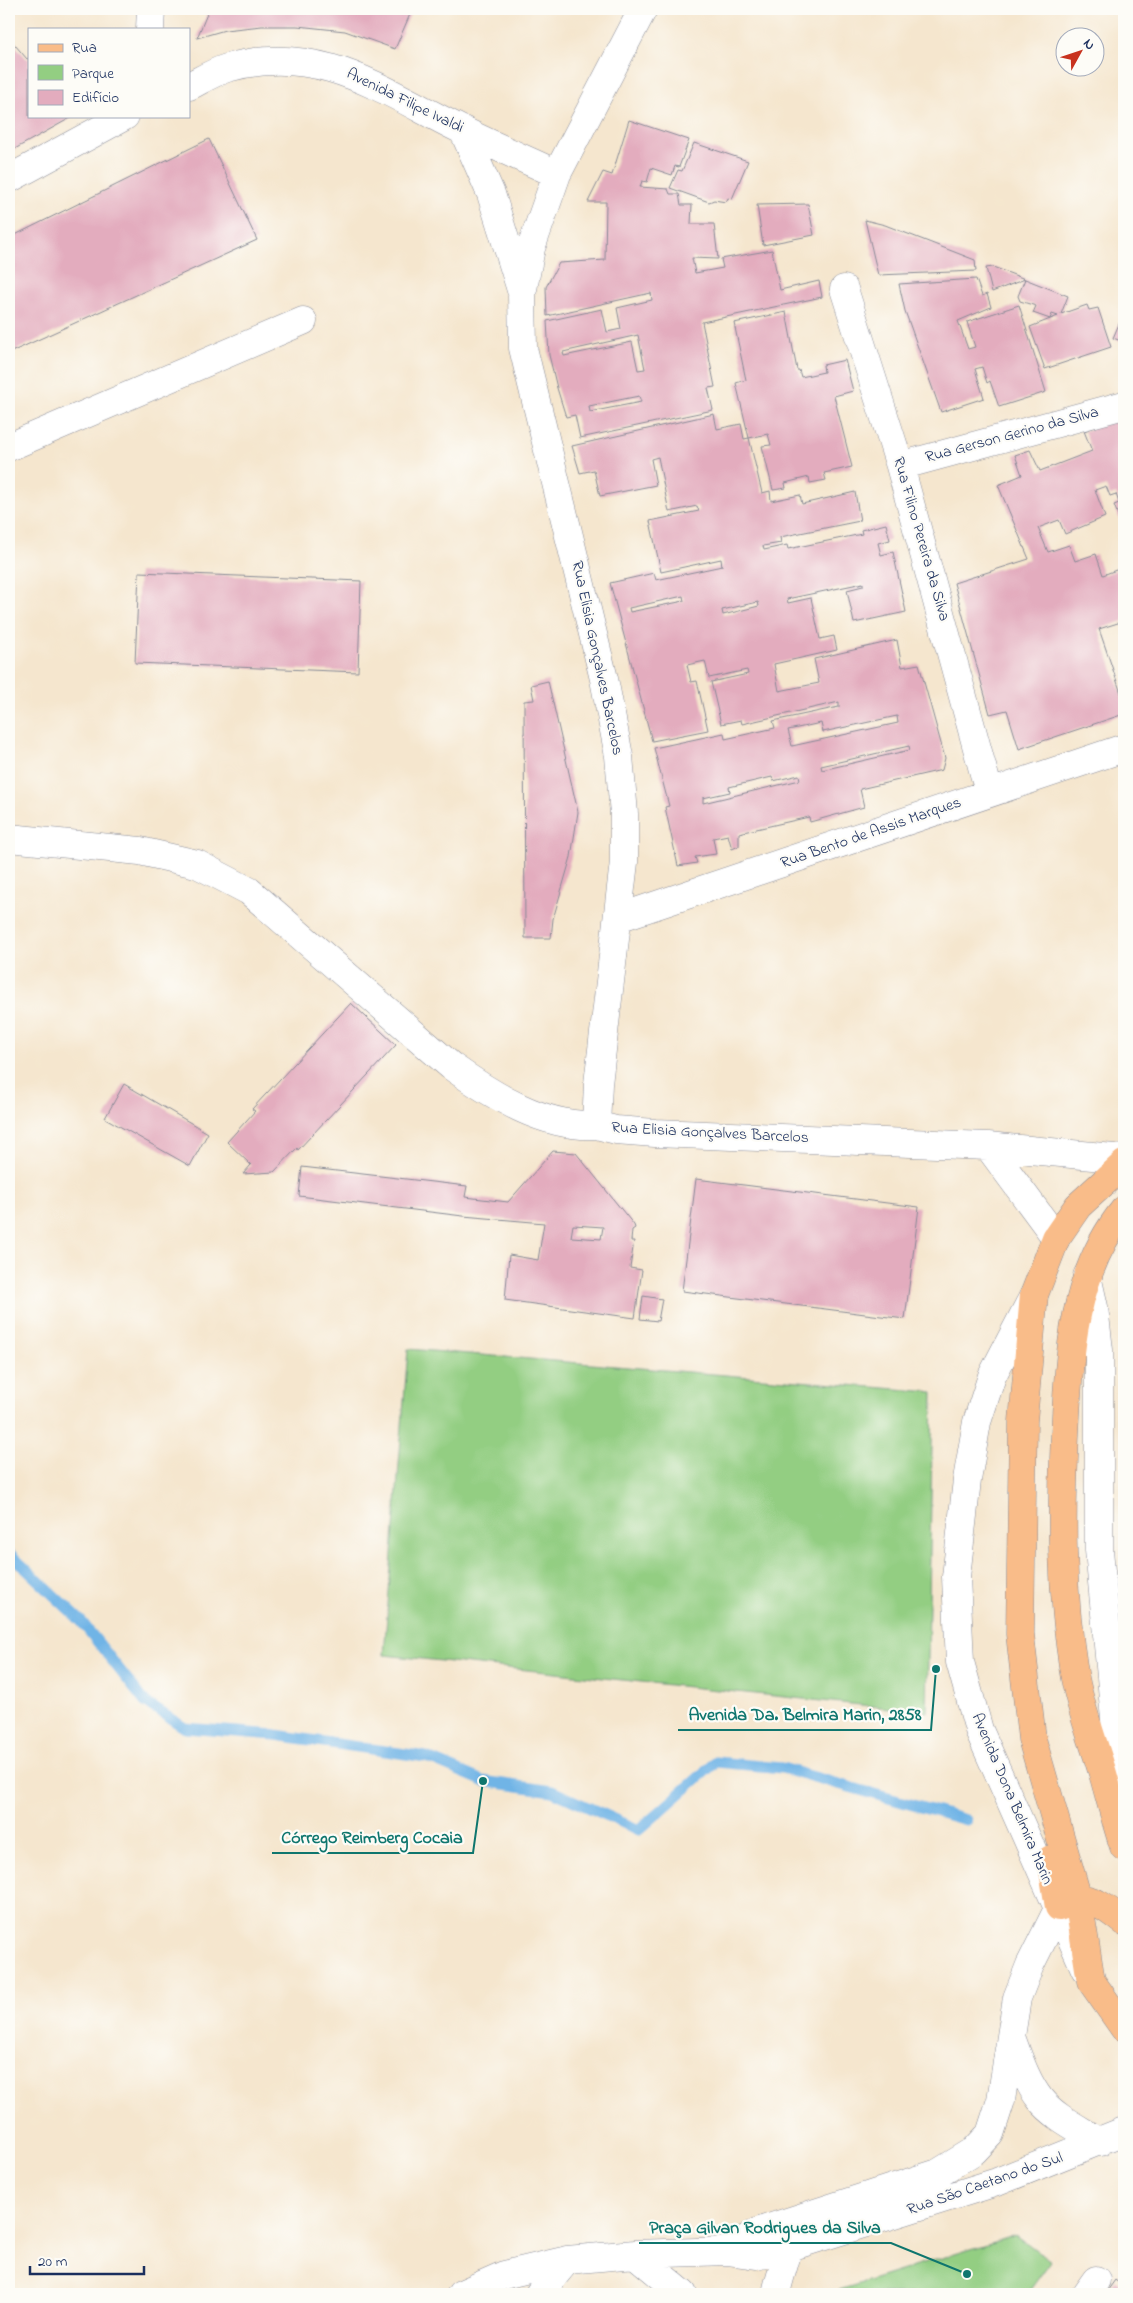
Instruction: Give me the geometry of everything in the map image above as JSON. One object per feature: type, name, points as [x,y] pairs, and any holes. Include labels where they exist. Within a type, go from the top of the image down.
[{"type":"main road","name":"Avenida Dona Belmira Marin","points":[[1124,1164],[1078,1206],[1056,1238],[1034,1295],[1023,1421],[1020,1634],[1032,1739],[1069,1903],[1091,1982],[1124,2028]]},
{"type":"main road","points":[[1122,1841],[1103,1773],[1086,1726],[1074,1674],[1064,1592],[1061,1538],[1068,1365],[1076,1310],[1098,1250],[1124,1210]]},
{"type":"main road","points":[[1069,1903],[1108,1910],[1124,1922]]},
{"type":"street","points":[[150,28],[152,9]]},
{"type":"street","name":"Rua Elisia Gonçalves Barcelos","points":[[642,9],[557,174],[531,248],[522,294],[523,348],[604,679],[619,756],[624,814],[624,862],[598,1084],[596,1125],[616,1130],[655,1133],[988,1146],[1124,1160]]},
{"type":"street","name":"Avenida Filipe Ivaldi","points":[[190,86],[235,67],[261,61],[300,61],[340,70],[378,85],[463,130],[557,174]]},
{"type":"street","points":[[9,179],[121,118]]},
{"type":"street","points":[[463,130],[491,194],[522,294]]},
{"type":"street","name":"Rua Filino Pereira da Silva","points":[[844,289],[900,466],[990,792]]},
{"type":"street","points":[[9,447],[303,320]]},
{"type":"street","name":"Rua Gerson Gerino da Silva","points":[[900,466],[1124,404]]},
{"type":"street","name":"Rua Bento de Assis Marques","points":[[618,918],[1124,748]]},
{"type":"street","points":[[9,838],[140,850],[197,864],[249,891],[451,1066],[484,1090],[539,1115],[578,1126],[596,1125]]},
{"type":"street","points":[[988,1146],[1056,1238]]},
{"type":"street","points":[[1087,1276],[1094,1306],[1099,1350],[1099,1550],[1115,1719],[1122,1841]]},
{"type":"street","name":"Avenida Dona Belmira Marin","points":[[1034,1295],[992,1376],[977,1422],[966,1480],[956,1578],[960,1662],[979,1730],[1069,1903]]},
{"type":"street","points":[[727,2250],[760,2231],[938,2173],[974,2151],[990,2134],[998,2109],[1018,1998],[1030,1965],[1069,1903]]},
{"type":"street","points":[[1010,2035],[1026,2077],[1040,2100],[1055,2113],[1100,2142]]},
{"type":"street","name":"Rua São Caetano do Sul","points":[[461,2294],[504,2275],[568,2260],[635,2254],[727,2250],[756,2255],[790,2247],[997,2182],[1124,2131]]},
{"type":"street","points":[[776,2294],[782,2267],[790,2247],[793,2221]]},
{"type":"street","points":[[635,2254],[683,2294]]},
{"type":"street","points":[[539,2294],[568,2260]]},
{"type":"green space","points":[[408,1349],[933,1392],[927,1712],[384,1655]]},
{"type":"green space","points":[[1016,2235],[1051,2261],[1027,2294],[836,2294],[839,2290]]},
{"type":"building","points":[[209,9],[404,9],[411,12],[395,49],[345,31],[297,26],[262,26],[225,30],[197,38]]},
{"type":"building","points":[[9,38],[28,58],[28,118],[70,118],[11,151],[9,145]]},
{"type":"building","points":[[629,120],[689,140],[679,167],[675,166],[672,175],[651,168],[647,182],[642,181],[640,187],[668,189],[670,194],[679,194],[681,205],[692,205],[691,224],[714,224],[718,259],[692,258],[695,273],[723,268],[721,259],[772,250],[780,290],[819,281],[822,297],[702,322],[715,387],[708,388],[713,410],[580,438],[575,415],[566,417],[557,388],[549,355],[547,321],[602,309],[607,332],[621,329],[617,308],[652,300],[651,293],[547,316],[546,287],[559,263],[605,260],[606,202],[588,202],[603,172],[612,175]],"holes":[[[638,335],[645,369],[638,370],[632,342],[564,356],[563,352]],[[639,396],[641,402],[590,412],[589,406]]]},
{"type":"building","points":[[209,139],[257,240],[9,353],[9,238]]},
{"type":"building","points":[[694,143],[748,161],[732,199],[728,198],[726,202],[714,200],[709,202],[670,188],[678,170],[682,171]]},
{"type":"building","points":[[808,204],[814,235],[763,245],[757,205]]},
{"type":"building","points":[[865,220],[885,225],[975,260],[976,271],[878,275]]},
{"type":"building","points":[[993,267],[1025,279],[992,292],[986,268]]},
{"type":"building","points":[[976,279],[982,296],[987,294],[991,307],[958,321],[968,349],[975,347],[967,322],[1019,305],[1046,392],[999,407],[990,381],[987,383],[982,367],[975,369],[984,398],[941,412],[905,311],[899,284]]},
{"type":"building","points":[[1025,279],[1068,296],[1061,314],[1087,305],[1089,310],[1098,308],[1111,347],[1045,369],[1030,327],[1058,316],[1052,314],[1050,319],[1033,313],[1036,306],[1020,301],[1018,296]]},
{"type":"building","points":[[786,312],[797,370],[799,370],[801,377],[824,372],[823,365],[845,360],[853,391],[834,396],[852,467],[824,473],[826,480],[810,483],[809,477],[785,483],[786,488],[773,490],[762,446],[771,445],[768,434],[749,438],[736,383],[746,380],[734,323]]},
{"type":"building","points":[[1122,317],[1124,318],[1124,342],[1113,338]]},
{"type":"building","points":[[714,414],[717,429],[741,424],[744,439],[749,438],[762,493],[770,491],[771,501],[800,495],[802,504],[855,492],[860,521],[780,537],[781,543],[763,546],[764,550],[787,545],[788,549],[862,534],[861,530],[886,524],[890,540],[878,543],[881,555],[893,552],[906,612],[854,623],[847,590],[863,586],[863,583],[787,599],[788,603],[811,598],[820,639],[834,636],[837,650],[774,664],[779,691],[819,683],[814,659],[897,640],[902,667],[919,664],[945,758],[942,770],[860,789],[864,807],[810,822],[809,817],[739,833],[739,846],[732,849],[728,835],[713,838],[716,854],[695,857],[697,863],[678,866],[665,807],[669,806],[654,748],[724,733],[725,739],[775,728],[773,721],[839,707],[839,702],[742,724],[741,720],[721,724],[711,682],[748,674],[747,670],[709,678],[705,661],[687,665],[691,682],[697,681],[708,730],[652,741],[610,583],[654,573],[656,580],[722,566],[721,559],[661,572],[650,521],[699,511],[697,506],[669,512],[658,457],[651,459],[656,485],[600,496],[594,470],[580,473],[572,446]],"holes":[[[683,596],[684,601],[630,612],[629,608]],[[758,602],[759,606],[723,615],[722,610]],[[897,716],[898,723],[792,746],[788,730],[821,723],[823,732]],[[909,746],[910,750],[822,770],[821,766]],[[799,775],[800,780],[703,803],[703,798],[730,792],[729,787],[772,777],[773,781]]]},
{"type":"building","points":[[1124,417],[1124,530],[1114,505],[1119,503],[1116,494],[1110,496],[1106,486],[1095,490],[1105,517],[1065,534],[1059,520],[1038,528],[1048,552],[1069,545],[1075,561],[1096,554],[1103,575],[1124,567],[1124,621],[1099,629],[1124,702],[1124,714],[1019,749],[1007,710],[990,714],[954,583],[1029,559],[998,485],[1022,475],[1015,455],[1030,450],[1040,471],[1092,451],[1084,431]]},
{"type":"building","points":[[139,572],[361,581],[358,672],[135,663]]},
{"type":"building","points":[[548,681],[578,812],[571,857],[553,919],[551,938],[525,938],[524,701],[534,700],[531,685]]},
{"type":"building","points":[[351,1003],[396,1045],[298,1150],[297,1148],[274,1172],[243,1174],[251,1165],[227,1142],[255,1111],[252,1109]]},
{"type":"building","points":[[124,1084],[208,1133],[190,1166],[105,1118]]},
{"type":"building","points":[[553,1151],[576,1153],[634,1225],[635,1228],[632,1230],[631,1241],[634,1241],[630,1268],[642,1270],[635,1318],[505,1300],[509,1255],[538,1260],[544,1223],[463,1216],[299,1196],[302,1167],[467,1186],[465,1197],[508,1202]],"holes":[[[573,1225],[603,1227],[601,1239],[571,1237]]]},
{"type":"building","points":[[696,1179],[919,1207],[905,1319],[682,1291]]},
{"type":"building","points":[[643,1296],[662,1299],[658,1321],[640,1319]]},
{"type":"building","points":[[1115,2280],[1124,2287],[1124,2294],[1105,2294]]},
{"type":"waterway","points":[[9,1553],[81,1621],[145,1702],[185,1728],[276,1735],[426,1757],[483,1781],[552,1791],[639,1830],[716,1762],[782,1768],[966,1820]]},
{"type":"place","name":"Avenida Da. Belmira Marin, 2858","points":[[936,1669]]},
{"type":"place","name":"Córrego Reimberg Cocaia","points":[[483,1781]]},
{"type":"place","name":"Praça Gilvan Rodrigues da Silva","points":[[967,2274]]}]
